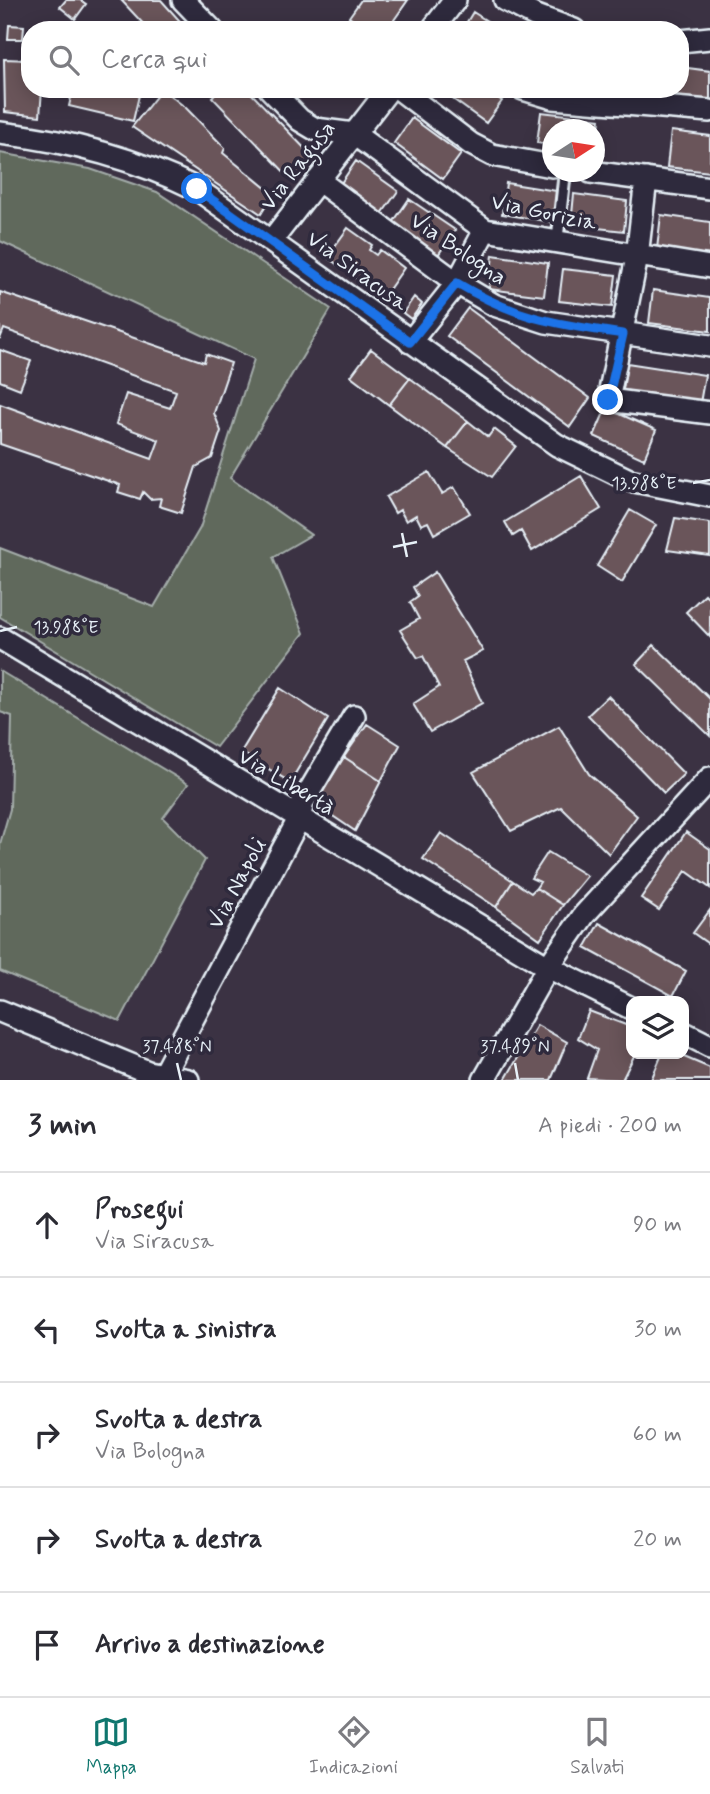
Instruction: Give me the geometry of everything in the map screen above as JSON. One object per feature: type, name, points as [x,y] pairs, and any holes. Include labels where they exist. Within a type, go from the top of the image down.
[{"type":"street","points":[[183,0],[203,21]]},
{"type":"street","points":[[439,21],[455,0]]},
{"type":"street","points":[[505,0],[553,21]]},
{"type":"street","points":[[689,39],[710,38]]},
{"type":"street","points":[[279,98],[300,120],[315,129],[354,134]]},
{"type":"street","name":"Via Ragusa","points":[[272,240],[382,98]]},
{"type":"street","points":[[411,98],[471,144],[492,155],[542,164]]},
{"type":"street","points":[[553,98],[710,111]]},
{"type":"street","name":"Via Siracusa","points":[[0,133],[83,146],[157,169],[197,189],[556,445],[629,480],[709,492]]},
{"type":"street","name":"Via Gorizia","points":[[354,134],[485,230],[710,267]]},
{"type":"street","points":[[605,174],[710,188]]},
{"type":"street","points":[[646,179],[637,257],[608,400],[710,413]]},
{"type":"street","name":"Via Bologna","points":[[318,180],[457,283],[495,305],[546,323],[710,346]]},
{"type":"street","points":[[410,342],[457,283],[485,230]]},
{"type":"street","name":"Via Libertà","points":[[0,638],[548,967],[626,1006]]},
{"type":"street","name":"Via Napoli","points":[[152,1076],[299,819],[303,802],[354,716]]},
{"type":"street","points":[[484,1080],[548,967],[584,915],[710,778]]},
{"type":"street","points":[[0,1012],[152,1076],[188,1080]]},
{"type":"lane","points":[[557,243],[564,182]]},
{"type":"green space","points":[[0,153],[90,169],[157,192],[331,309],[230,478],[311,535],[273,557],[304,633],[216,747],[0,617],[0,548],[154,607],[200,528],[254,359],[0,241]]},
{"type":"green space","points":[[0,671],[188,784],[163,818],[205,860],[120,1021],[0,971],[0,844],[10,809],[12,716],[0,712]]},
{"type":"building","points":[[66,0],[80,0],[86,4],[75,19],[60,7]]},
{"type":"building","points":[[121,0],[161,0],[180,21],[141,21]]},
{"type":"building","points":[[361,0],[408,0],[393,21],[354,21],[349,17]]},
{"type":"building","points":[[473,12],[487,21],[468,21]]},
{"type":"building","points":[[9,25],[21,26],[21,39],[8,39]]},
{"type":"building","points":[[4,59],[21,60],[21,98],[41,98],[40,116],[5,112]]},
{"type":"building","points":[[689,68],[710,71],[710,104],[676,99],[689,98]]},
{"type":"building","points":[[71,98],[138,98],[133,121],[69,106]]},
{"type":"building","points":[[155,98],[173,98],[225,148],[223,153],[273,194],[261,214],[132,127]]},
{"type":"building","points":[[213,98],[256,98],[315,159],[293,181]]},
{"type":"building","points":[[451,98],[498,98],[502,101],[486,123]]},
{"type":"building","points":[[541,112],[600,119],[542,119],[542,144],[537,143]]},
{"type":"building","points":[[412,118],[461,154],[443,179],[394,143]]},
{"type":"building","points":[[671,131],[710,136],[710,172],[667,167]]},
{"type":"building","points":[[356,161],[398,191],[381,215],[339,186]]},
{"type":"building","points":[[506,183],[557,191],[553,222],[502,214]]},
{"type":"building","points":[[574,194],[627,201],[624,231],[571,225]]},
{"type":"building","points":[[409,199],[455,230],[438,255],[392,224]]},
{"type":"building","points":[[661,215],[710,222],[710,255],[657,249]]},
{"type":"building","points":[[348,228],[372,245],[369,250],[376,255],[380,250],[404,268],[383,298],[327,257]]},
{"type":"building","points":[[493,255],[548,263],[544,296],[489,289]]},
{"type":"building","points":[[563,269],[616,275],[612,307],[559,301]]},
{"type":"building","points":[[653,290],[710,298],[710,331],[649,323]]},
{"type":"building","points":[[0,292],[204,362],[206,354],[231,363],[214,413],[221,431],[212,458],[196,467],[181,513],[159,506],[161,498],[150,499],[143,492],[140,499],[118,492],[120,485],[0,444],[0,404],[152,459],[159,440],[116,424],[126,394],[170,408],[176,391],[4,329],[0,339]]},
{"type":"building","points":[[414,297],[422,304],[411,319],[403,313]]},
{"type":"building","points":[[468,308],[590,398],[570,427],[447,336]]},
{"type":"building","points":[[371,349],[410,378],[389,405],[351,376]]},
{"type":"building","points":[[0,350],[31,361],[20,389],[0,381]]},
{"type":"building","points":[[627,363],[705,375],[700,403],[623,390]]},
{"type":"building","points":[[410,378],[468,421],[447,448],[389,405]]},
{"type":"building","points":[[606,408],[656,430],[644,459],[594,436]]},
{"type":"building","points":[[468,421],[488,437],[494,429],[516,446],[492,477],[447,448]]},
{"type":"building","points":[[429,472],[442,494],[454,487],[470,513],[434,534],[428,522],[421,525],[416,515],[406,521],[400,510],[395,513],[386,497]]},
{"type":"building","points":[[581,476],[601,509],[532,551],[521,531],[513,536],[505,522]]},
{"type":"building","points":[[630,510],[656,525],[622,582],[597,566]]},
{"type":"building","points":[[675,518],[710,523],[710,556],[667,550]]},
{"type":"building","points":[[435,572],[483,651],[463,661],[482,703],[430,732],[413,704],[439,687],[423,656],[418,658],[400,630],[419,619],[410,602],[418,596],[413,587]]},
{"type":"building","points":[[705,594],[710,599],[710,637],[686,612]]},
{"type":"building","points":[[654,645],[710,699],[710,736],[636,664]]},
{"type":"building","points":[[280,688],[328,719],[290,782],[241,752]]},
{"type":"building","points":[[608,696],[684,774],[664,793],[588,715]]},
{"type":"building","points":[[367,724],[400,745],[381,781],[344,757]]},
{"type":"building","points":[[559,726],[589,774],[637,816],[609,854],[561,807],[511,831],[473,772]]},
{"type":"building","points":[[344,757],[381,781],[355,831],[315,804]]},
{"type":"building","points":[[686,832],[710,849],[710,888],[686,871],[659,910],[641,898]]},
{"type":"building","points":[[441,833],[513,881],[496,907],[423,859]]},
{"type":"building","points":[[548,852],[587,876],[563,905],[536,888],[540,882],[531,878]]},
{"type":"building","points":[[513,881],[531,893],[536,888],[563,905],[540,939],[496,907]]},
{"type":"building","points":[[710,910],[710,945],[693,933]]},
{"type":"building","points":[[599,923],[686,971],[673,996],[585,948]]},
{"type":"building","points":[[589,1011],[626,1025],[626,1059],[632,1059],[622,1080],[587,1078],[597,1050],[578,1038]]},
{"type":"building","points":[[537,1025],[567,1042],[551,1080],[505,1080]]},
{"type":"building","points":[[660,1059],[689,1059],[710,1068],[710,1080],[651,1080]]},
{"type":"route","points":[[197,189],[272,240],[410,342],[457,283],[495,305],[546,323],[623,334],[608,400]]}]
